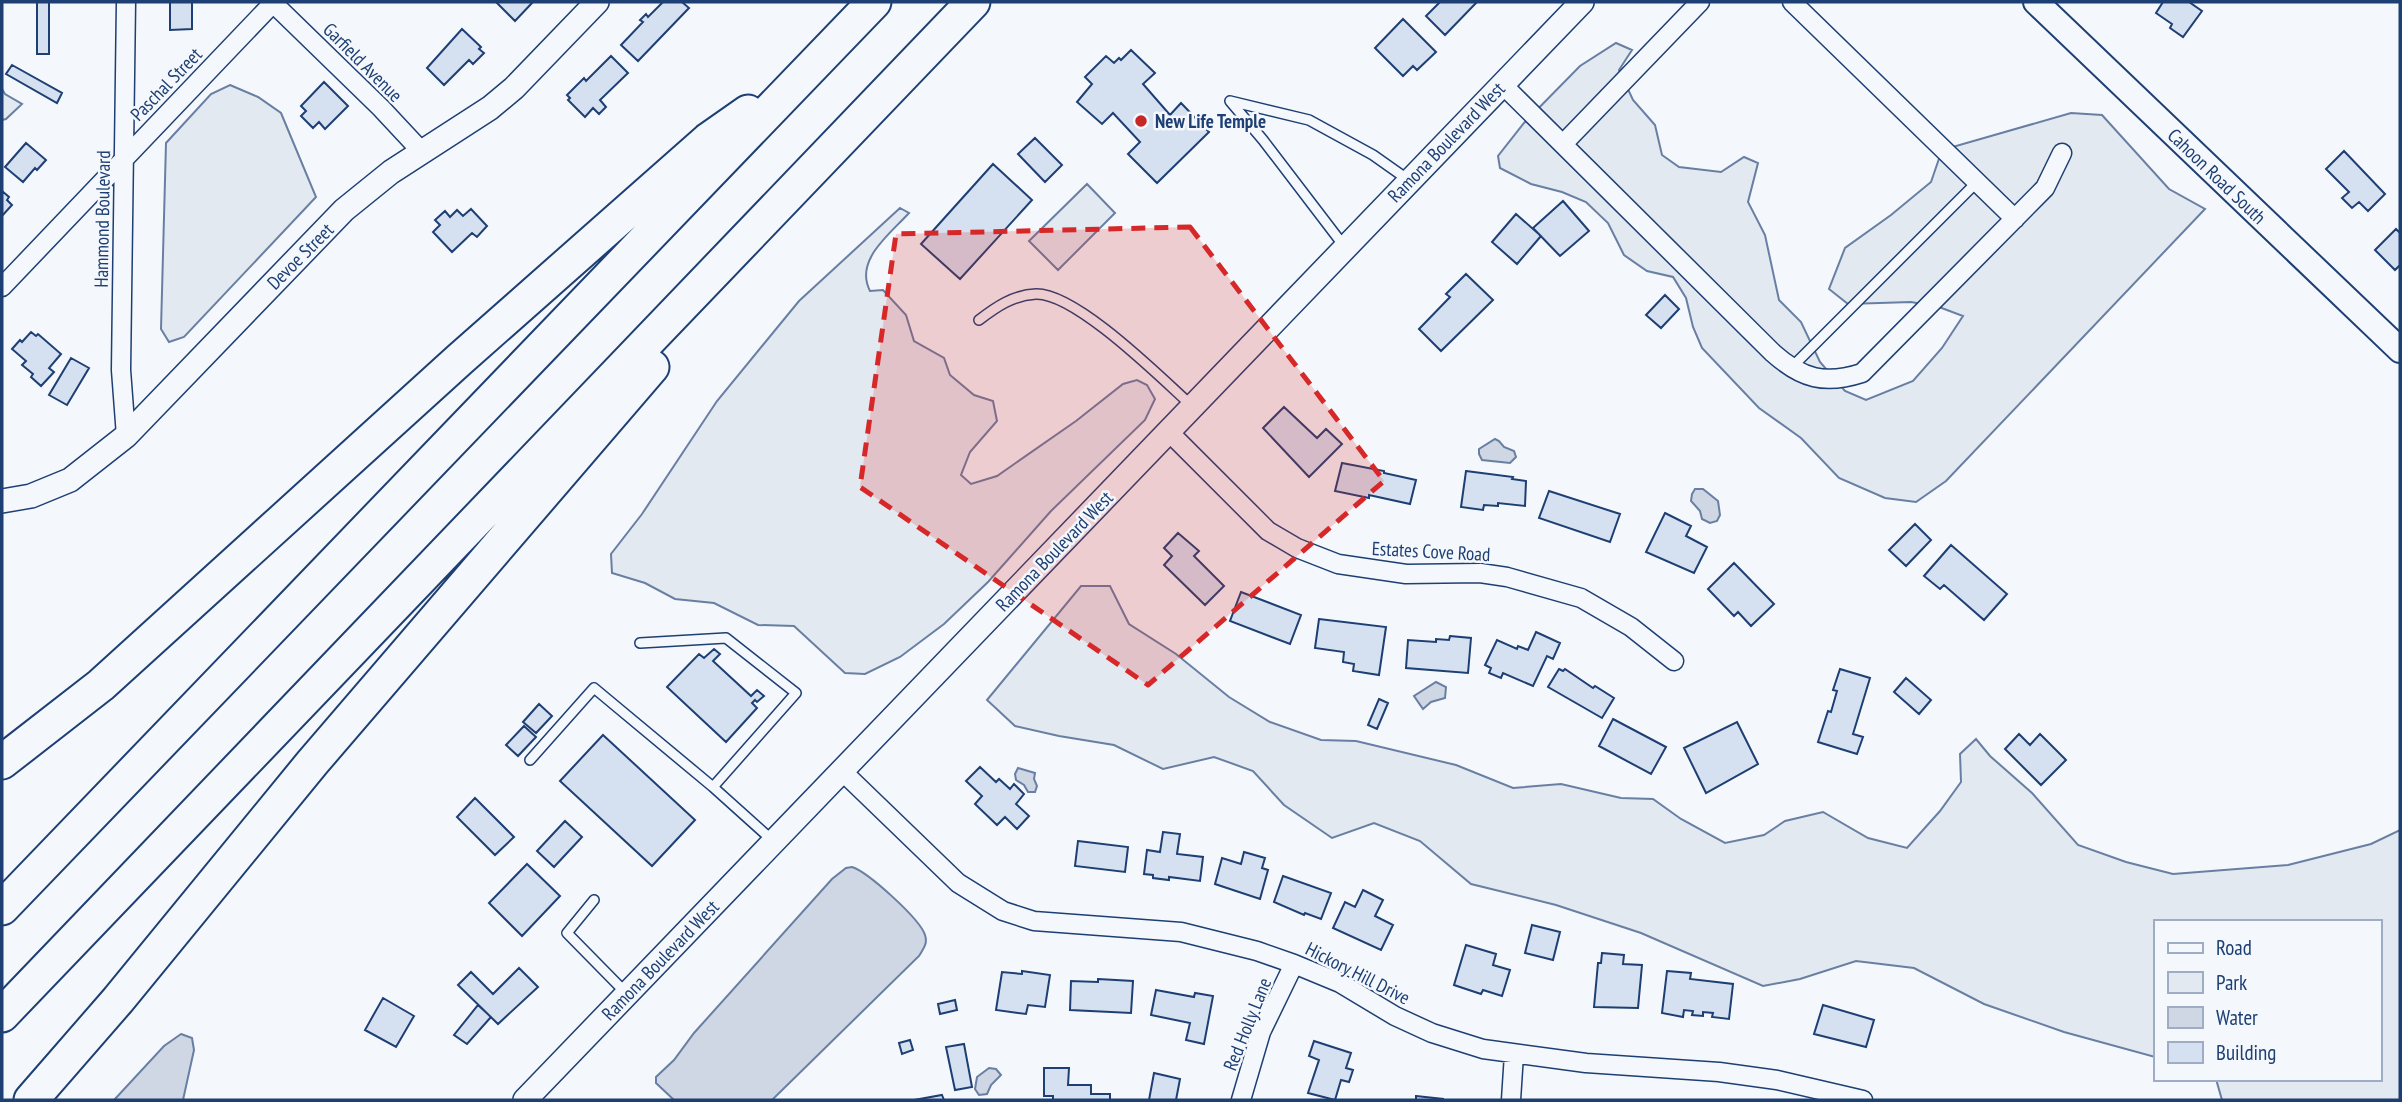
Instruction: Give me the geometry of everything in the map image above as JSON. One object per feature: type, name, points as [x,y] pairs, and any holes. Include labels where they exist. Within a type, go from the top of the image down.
[{"type":"highway","points":[[2,908],[874,2]]},
{"type":"highway","points":[[2,1015],[973,2]]},
{"type":"highway","points":[[2,762],[102,685],[459,360],[708,140],[810,69]]},
{"type":"highway","points":[[31,1100],[118,1000],[312,763],[576,458],[842,139]]},
{"type":"main road","name":"Cahoon Road South","points":[[2036,2],[2400,350]]},
{"type":"street","name":"Hammond Boulevard","points":[[126,2],[121,370],[126,436]]},
{"type":"street","name":"Paschal Street","points":[[2,287],[273,2]]},
{"type":"street","name":"Garfield Avenue","points":[[273,2],[423,153]]},
{"type":"street","name":"Devoe Street","points":[[2,501],[31,496],[70,480],[126,436],[344,211],[391,172],[491,108],[514,88],[597,2]]},
{"type":"street","name":"Ramona Boulevard West","points":[[525,1100],[1582,2]]},
{"type":"street","points":[[1563,144],[1700,2]]},
{"type":"street","points":[[1792,2],[2014,219]]},
{"type":"street","points":[[1502,84],[1773,353],[1791,368],[1818,378],[1842,379],[1862,373],[2045,188],[2062,153]]},
{"type":"street","name":"Estates Cove Road","points":[[1169,432],[1268,531],[1297,548],[1338,564],[1406,574],[1480,573],[1507,577],[1581,598],[1631,626],[1674,661]]},
{"type":"street","name":"Hickory Hill Drive","points":[[842,771],[958,883],[1003,911],[1034,921],[1181,932],[1219,940],[1294,964],[1340,983],[1395,1017],[1432,1033],[1483,1049],[1586,1063],[1719,1072],[1765,1078],[1863,1100]]},
{"type":"street","name":"Red Holly Lane","points":[[1241,1100],[1261,1032],[1294,964]]},
{"type":"street","points":[[1511,1100],[1514,1054]]},
{"type":"lane","points":[[1345,248],[1230,101],[1309,120],[1373,155],[1409,180]]},
{"type":"lane","points":[[1791,368],[1977,182]]},
{"type":"lane","points":[[978,320],[1006,300],[1037,294],[1065,302],[1106,331],[1193,407]]},
{"type":"lane","points":[[640,643],[726,638],[796,693],[713,787]]},
{"type":"lane","points":[[530,760],[594,688],[713,787],[774,842]]},
{"type":"lane","points":[[594,900],[567,933],[627,995]]},
{"type":"highlighted area","points":[[1190,227],[1384,481],[1148,685],[860,487],[896,234]]},
{"type":"green space","points":[[1616,43],[1632,50],[1619,70],[1633,100],[1655,125],[1662,155],[1679,167],[1721,172],[1744,157],[1758,163],[1748,202],[1765,235],[1779,300],[1801,322],[1820,362],[1845,391],[1866,400],[1913,381],[1942,348],[1963,316],[1939,307],[1911,302],[1848,304],[1829,289],[1845,248],[1931,182],[1942,150],[2071,113],[2102,115],[2169,189],[2205,209],[1946,481],[1916,502],[1885,498],[1839,478],[1801,438],[1759,408],[1702,348],[1693,327],[1686,298],[1673,277],[1647,271],[1624,255],[1608,223],[1586,202],[1531,184],[1500,168],[1498,156],[1524,123],[1580,66]]},
{"type":"green space","points":[[230,85],[258,97],[281,113],[316,197],[184,337],[169,342],[161,329],[166,143],[211,94]]},
{"type":"green space","points":[[2,89],[5,94],[22,104],[2,120]]},
{"type":"green space","points":[[1087,184],[1115,213],[1058,270],[1029,241]]},
{"type":"green space","points":[[900,208],[909,213],[876,248],[870,258],[866,280],[870,291],[883,290],[906,315],[914,341],[944,358],[950,375],[974,395],[993,401],[997,421],[970,452],[961,475],[971,484],[997,476],[1076,421],[1123,384],[1137,380],[1147,385],[1155,399],[1145,420],[1051,511],[988,582],[944,624],[900,657],[865,674],[845,673],[794,626],[758,625],[714,603],[675,599],[645,583],[612,573],[611,554],[642,514],[717,401],[799,301]]},
{"type":"green space","points":[[1081,586],[1110,586],[1129,624],[1176,654],[1229,697],[1270,722],[1321,740],[1356,741],[1456,765],[1513,788],[1561,784],[1621,798],[1653,799],[1681,819],[1725,843],[1764,835],[1785,821],[1823,812],[1868,838],[1907,848],[1940,811],[1961,782],[1960,754],[1976,739],[1990,756],[2032,793],[2078,845],[2126,862],[2173,874],[2288,865],[2371,844],[2400,830],[2400,1100],[2222,1100],[2217,1081],[2381,1081],[2381,920],[2154,920],[2154,1057],[2064,1032],[1984,1004],[1914,968],[1856,961],[1800,979],[1763,986],[1641,933],[1556,905],[1471,884],[1420,841],[1374,823],[1332,838],[1284,805],[1253,771],[1214,757],[1163,769],[1114,745],[1015,726],[987,700]]},
{"type":"water","points":[[1495,439],[1514,451],[1516,457],[1510,463],[1482,460],[1479,449]]},
{"type":"water","points":[[1695,489],[1703,489],[1718,501],[1720,515],[1717,521],[1710,523],[1702,519],[1700,511],[1691,501]]},
{"type":"water","points":[[1436,682],[1446,687],[1445,698],[1431,702],[1423,709],[1414,696]]},
{"type":"water","points":[[1018,768],[1035,773],[1035,792],[1028,792],[1024,785],[1016,780]]},
{"type":"water","points":[[852,867],[881,886],[914,918],[926,941],[919,956],[772,1100],[674,1100],[656,1083],[656,1077],[674,1060],[694,1033],[832,879],[846,868]]},
{"type":"water","points":[[181,1034],[192,1038],[194,1050],[183,1100],[114,1100],[164,1046]]},
{"type":"water","points":[[989,1068],[996,1069],[1001,1075],[991,1085],[987,1094],[979,1095],[975,1089],[977,1077]]},
{"type":"building","points":[[37,2],[49,2],[49,54],[37,54]]},
{"type":"building","points":[[170,2],[192,2],[192,29],[170,30]]},
{"type":"building","points":[[496,2],[531,2],[532,3],[515,21]]},
{"type":"building","points":[[663,2],[682,2],[689,8],[638,61],[621,45],[643,22],[640,20],[646,14],[648,17]]},
{"type":"building","points":[[1440,2],[1477,2],[1445,35],[1426,16]]},
{"type":"building","points":[[2163,2],[2189,2],[2202,11],[2183,37],[2170,28],[2172,24],[2156,13]]},
{"type":"building","points":[[1403,19],[1436,52],[1417,70],[1413,66],[1403,76],[1375,48]]},
{"type":"building","points":[[462,29],[484,53],[473,64],[469,60],[444,85],[427,68]]},
{"type":"building","points":[[1131,50],[1155,73],[1143,84],[1170,115],[1181,103],[1209,132],[1157,183],[1128,154],[1140,142],[1113,113],[1102,124],[1077,102],[1092,84],[1085,77],[1106,56],[1114,63]]},
{"type":"building","points":[[611,56],[628,73],[600,100],[606,107],[599,114],[593,108],[585,117],[568,100],[570,98],[567,95],[584,78],[586,81]]},
{"type":"building","points":[[12,65],[62,93],[57,103],[6,74]]},
{"type":"building","points":[[324,82],[348,106],[325,129],[319,122],[313,128],[301,116],[306,111],[301,106]]},
{"type":"building","points":[[1035,138],[1062,165],[1045,182],[1018,154]]},
{"type":"building","points":[[26,143],[46,160],[23,182],[5,167]]},
{"type":"building","points":[[2344,151],[2385,194],[2368,211],[2359,202],[2352,208],[2342,198],[2349,192],[2326,169]]},
{"type":"building","points":[[993,164],[1032,200],[960,279],[921,244]]},
{"type":"building","points":[[2,191],[9,197],[7,200],[12,205],[2,216]]},
{"type":"building","points":[[1563,201],[1589,231],[1560,256],[1533,228]]},
{"type":"building","points":[[471,209],[487,226],[477,237],[472,233],[452,252],[433,232],[440,225],[435,220],[445,211],[450,217],[457,210],[463,216]]},
{"type":"building","points":[[1516,214],[1541,236],[1517,264],[1492,242]]},
{"type":"building","points":[[2396,229],[2400,233],[2400,265],[2395,270],[2375,250]]},
{"type":"building","points":[[1466,274],[1493,300],[1441,351],[1419,329],[1450,297],[1446,294]]},
{"type":"building","points":[[1665,295],[1679,309],[1661,328],[1646,315]]},
{"type":"building","points":[[31,332],[36,336],[38,334],[61,354],[49,368],[54,372],[41,386],[31,377],[33,374],[22,365],[26,361],[12,349]]},
{"type":"building","points":[[71,358],[89,368],[67,405],[49,395]]},
{"type":"building","points":[[1284,407],[1317,438],[1326,429],[1342,444],[1309,477],[1263,428]]},
{"type":"building","points":[[1342,463],[1416,480],[1410,504],[1335,491]]},
{"type":"building","points":[[1466,471],[1526,481],[1525,506],[1498,503],[1498,506],[1484,505],[1483,510],[1461,507]]},
{"type":"building","points":[[1549,491],[1620,514],[1610,542],[1539,518]]},
{"type":"building","points":[[1665,513],[1691,526],[1686,536],[1707,547],[1694,573],[1646,552]]},
{"type":"building","points":[[1915,524],[1931,540],[1906,566],[1889,550]]},
{"type":"building","points":[[1178,533],[1199,551],[1194,556],[1224,586],[1205,605],[1164,565],[1172,556],[1164,548]]},
{"type":"building","points":[[1951,545],[2007,594],[1984,620],[1944,585],[1940,589],[1924,576]]},
{"type":"building","points":[[1734,563],[1774,604],[1751,626],[1738,612],[1734,616],[1708,589]]},
{"type":"building","points":[[1241,592],[1301,615],[1290,644],[1230,621]]},
{"type":"building","points":[[1319,619],[1386,627],[1379,675],[1353,671],[1354,664],[1343,662],[1344,652],[1315,648]]},
{"type":"building","points":[[1536,632],[1560,643],[1553,659],[1547,656],[1533,686],[1503,673],[1501,678],[1489,673],[1491,668],[1485,665],[1497,640],[1517,649],[1518,646],[1528,650]]},
{"type":"building","points":[[1450,636],[1471,638],[1468,673],[1406,668],[1408,640],[1436,642],[1436,639],[1449,640]]},
{"type":"building","points":[[714,649],[720,654],[713,661],[751,696],[757,690],[764,696],[752,703],[757,708],[726,742],[667,687],[699,654],[704,658]]},
{"type":"building","points":[[1559,669],[1565,669],[1614,698],[1602,718],[1548,687]]},
{"type":"building","points":[[1840,669],[1870,678],[1853,734],[1863,737],[1857,754],[1818,742],[1828,711],[1831,712],[1837,691],[1833,690]]},
{"type":"building","points":[[1906,678],[1931,700],[1919,714],[1894,692]]},
{"type":"building","points":[[1379,699],[1388,703],[1377,729],[1368,725]]},
{"type":"building","points":[[539,704],[552,716],[536,733],[523,722]]},
{"type":"building","points":[[1613,719],[1666,747],[1651,774],[1599,746]]},
{"type":"building","points":[[1737,722],[1758,764],[1706,793],[1684,748]]},
{"type":"building","points":[[524,726],[536,737],[518,756],[506,745]]},
{"type":"building","points":[[2019,734],[2030,745],[2040,734],[2066,760],[2041,785],[2005,749]]},
{"type":"building","points":[[603,735],[695,820],[652,866],[560,781]]},
{"type":"building","points":[[980,767],[996,782],[999,779],[1010,789],[1014,784],[1024,794],[1016,804],[1029,816],[1017,829],[1005,817],[997,825],[975,804],[982,796],[966,781]]},
{"type":"building","points":[[475,798],[514,837],[495,855],[457,817]]},
{"type":"building","points":[[565,821],[582,837],[554,867],[537,851]]},
{"type":"building","points":[[1163,832],[1180,834],[1177,854],[1203,857],[1200,881],[1153,878],[1153,875],[1144,874],[1147,850],[1160,852]]},
{"type":"building","points":[[1078,841],[1128,847],[1125,872],[1075,866]]},
{"type":"building","points":[[1244,852],[1265,858],[1262,868],[1268,870],[1260,899],[1215,884],[1222,858],[1241,864]]},
{"type":"building","points":[[527,864],[560,896],[522,936],[489,903]]},
{"type":"building","points":[[1283,876],[1331,893],[1321,919],[1274,902]]},
{"type":"building","points":[[1363,890],[1383,900],[1375,916],[1393,925],[1381,950],[1333,928],[1345,902],[1355,907]]},
{"type":"building","points":[[1532,925],[1560,932],[1553,960],[1525,953]]},
{"type":"building","points":[[1466,945],[1496,954],[1493,965],[1510,970],[1502,996],[1483,990],[1481,994],[1454,985]]},
{"type":"building","points":[[1602,953],[1624,955],[1623,964],[1642,965],[1638,1008],[1594,1007],[1598,963],[1601,963]]},
{"type":"building","points":[[519,968],[538,987],[498,1024],[458,985],[471,972],[493,994]]},
{"type":"building","points":[[1022,971],[1050,975],[1045,1007],[1028,1005],[1026,1014],[996,1010],[1002,972],[1022,974]]},
{"type":"building","points":[[1667,971],[1691,973],[1690,979],[1733,984],[1729,1019],[1712,1017],[1713,1013],[1692,1015],[1693,1011],[1684,1010],[1683,1017],[1662,1013]]},
{"type":"building","points":[[1098,979],[1133,981],[1131,1013],[1070,1010],[1071,981],[1098,982]]},
{"type":"building","points":[[1156,990],[1194,997],[1195,993],[1213,996],[1204,1044],[1186,1040],[1190,1023],[1151,1015]]},
{"type":"building","points":[[383,998],[414,1016],[396,1047],[365,1030]]},
{"type":"building","points":[[955,1000],[957,1010],[940,1014],[938,1004]]},
{"type":"building","points":[[478,1005],[491,1017],[467,1044],[454,1035]]},
{"type":"building","points":[[1823,1005],[1874,1020],[1866,1047],[1814,1034]]},
{"type":"building","points":[[910,1040],[913,1050],[902,1054],[899,1043]]},
{"type":"building","points":[[1314,1041],[1351,1053],[1346,1068],[1353,1070],[1349,1082],[1341,1080],[1335,1100],[1308,1093],[1319,1060],[1309,1056]]},
{"type":"building","points":[[964,1044],[972,1087],[955,1090],[946,1047]]},
{"type":"building","points":[[1044,1068],[1069,1068],[1068,1085],[1091,1085],[1091,1094],[1110,1094],[1110,1100],[1053,1100],[1053,1096],[1044,1096]]},
{"type":"building","points":[[1154,1073],[1180,1079],[1176,1100],[1149,1100]]},
{"type":"building","points":[[942,1095],[944,1100],[914,1100]]},
{"type":"building","points":[[1416,1096],[1443,1099],[1443,1100],[1416,1100]]},
{"type":"place","name":"New Life Temple","points":[[1141,121]]}]
